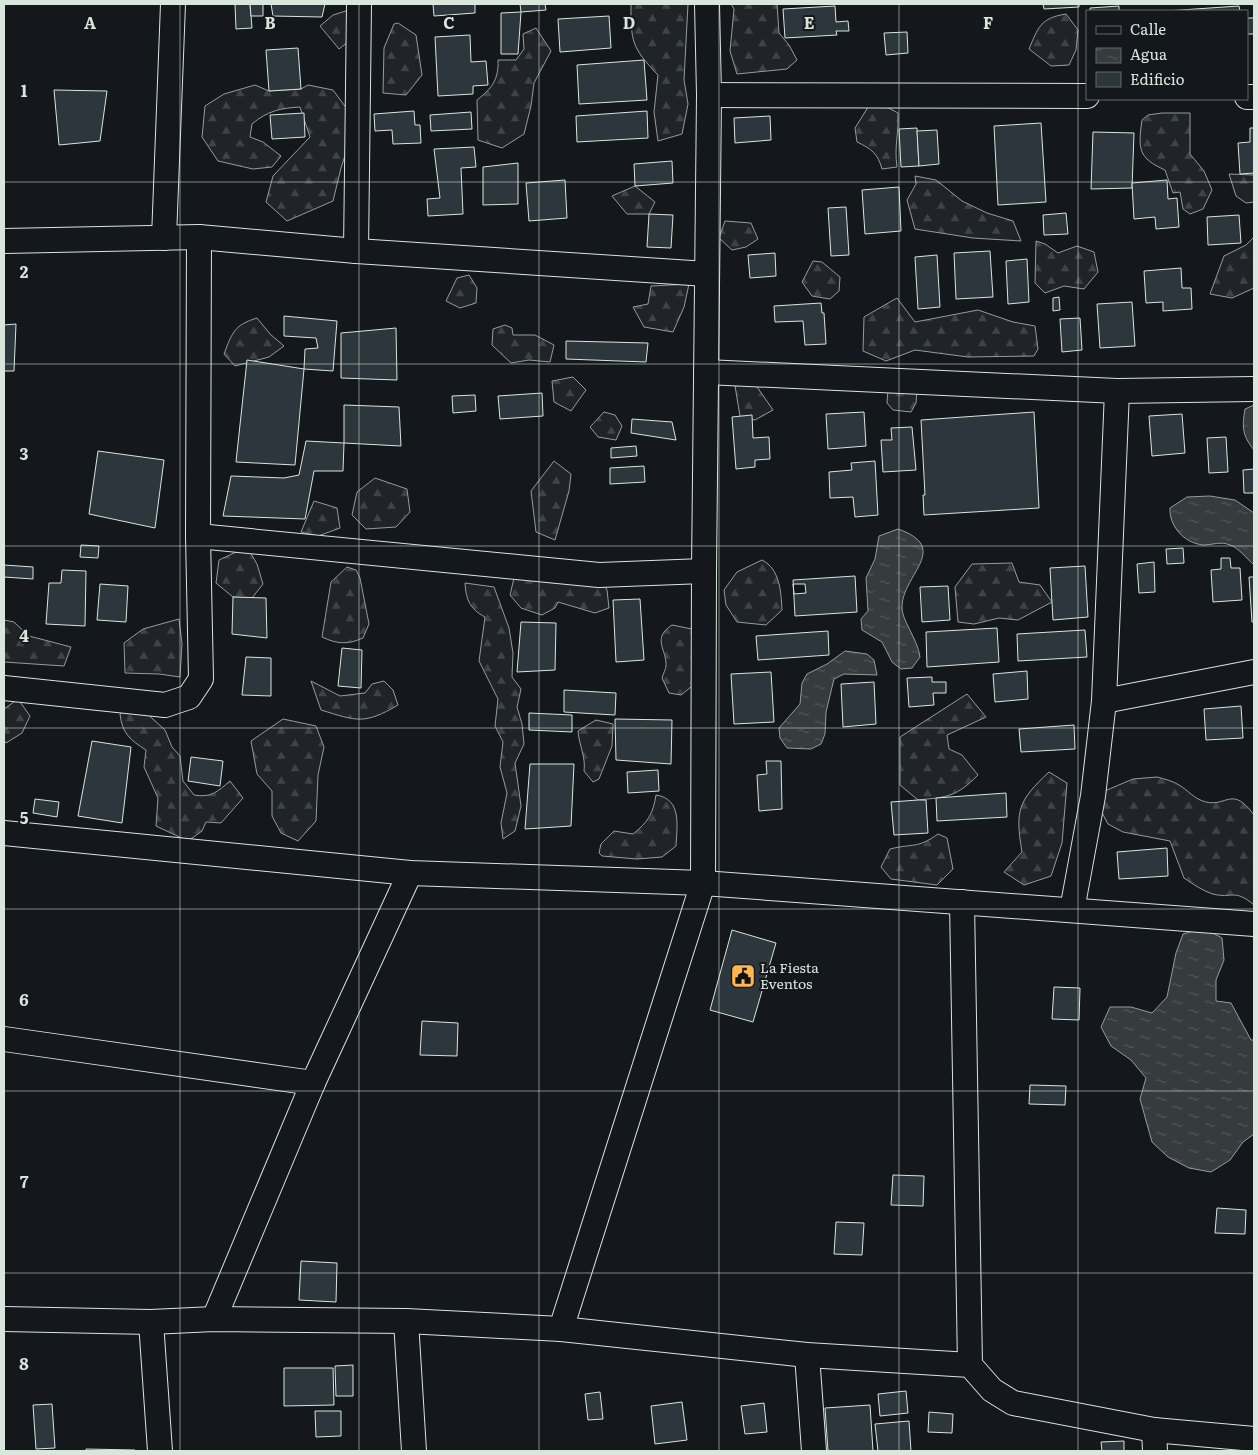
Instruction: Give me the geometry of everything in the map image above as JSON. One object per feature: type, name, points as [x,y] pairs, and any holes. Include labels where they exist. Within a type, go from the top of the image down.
[{"type":"street","points":[[164,238],[174,4]]},
{"type":"street","points":[[356,251],[359,4]]},
{"type":"street","points":[[561,1329],[703,883],[709,95],[707,4]]},
{"type":"street","points":[[709,95],[1086,96]]},
{"type":"street","points":[[4,688],[164,705],[189,697],[201,679],[198,536],[199,237]]},
{"type":"street","points":[[4,241],[199,237],[356,251],[707,274]]},
{"type":"street","points":[[706,372],[1118,391],[1254,389]]},
{"type":"street","points":[[1072,910],[1093,796],[1104,702],[1118,391]]},
{"type":"street","points":[[198,536],[599,575],[704,571]]},
{"type":"street","points":[[1104,702],[1254,672]]},
{"type":"street","points":[[4,833],[410,873],[703,883],[1254,924]]},
{"type":"street","points":[[214,1319],[313,1083],[410,873]]},
{"type":"street","points":[[962,902],[970,1365],[992,1390],[1013,1403],[1154,1440],[1254,1440]]},
{"type":"street","points":[[4,1039],[313,1083]]},
{"type":"street","points":[[4,1319],[151,1322],[214,1319],[406,1321],[561,1329],[808,1355],[970,1365]]},
{"type":"street","points":[[406,1321],[414,1451]]},
{"type":"street","points":[[151,1322],[160,1451]]},
{"type":"street","points":[[808,1355],[814,1451]]},
{"type":"green space","points":[[631,4],[688,4],[684,80],[688,104],[682,134],[658,141],[654,112],[658,75],[642,57],[634,43],[631,27]]},
{"type":"green space","points":[[731,4],[777,4],[779,33],[789,45],[797,60],[787,69],[737,74],[730,51],[734,9]]},
{"type":"green space","points":[[349,10],[353,38],[339,49],[320,26],[333,15]]},
{"type":"green space","points":[[1066,14],[1078,30],[1076,50],[1069,65],[1051,66],[1029,49],[1035,35],[1045,21]]},
{"type":"green space","points":[[398,23],[416,35],[422,75],[406,95],[383,93],[384,48],[394,24]]},
{"type":"green space","points":[[536,28],[551,51],[534,83],[524,134],[502,148],[478,140],[477,100],[493,83],[497,73],[498,60],[516,60],[524,49],[523,34]]},
{"type":"green space","points":[[255,85],[269,91],[301,89],[308,85],[333,90],[356,121],[333,201],[287,221],[266,202],[273,176],[310,137],[300,107],[274,111],[252,124],[250,137],[263,142],[281,156],[272,167],[253,169],[218,161],[202,137],[205,106],[224,94]]},
{"type":"green space","points":[[870,104],[885,106],[898,113],[897,167],[882,169],[879,159],[874,153],[857,142],[855,128]]},
{"type":"green space","points":[[1190,113],[1190,154],[1204,171],[1212,190],[1203,209],[1190,214],[1183,209],[1180,192],[1173,193],[1165,170],[1156,166],[1145,157],[1140,145],[1142,120],[1148,115]]},
{"type":"green space","points":[[1229,174],[1254,175],[1254,202],[1246,203],[1236,196]]},
{"type":"green space","points":[[915,176],[936,180],[962,201],[987,213],[1013,221],[1021,241],[973,238],[915,229],[907,200],[916,184]]},
{"type":"green space","points":[[635,186],[655,202],[649,214],[627,214],[612,196]]},
{"type":"green space","points":[[725,221],[751,223],[758,239],[746,247],[732,250],[719,238]]},
{"type":"green space","points":[[1254,237],[1254,288],[1232,298],[1210,294],[1224,256],[1246,245]]},
{"type":"green space","points":[[1036,241],[1045,244],[1058,253],[1077,246],[1094,252],[1098,272],[1084,289],[1064,286],[1045,293],[1035,283]]},
{"type":"green space","points":[[813,261],[822,262],[840,277],[839,291],[830,299],[812,296],[802,282]]},
{"type":"green space","points":[[469,275],[477,288],[476,303],[460,308],[446,301],[457,278]]},
{"type":"green space","points":[[689,284],[684,307],[673,332],[644,327],[633,307],[648,304],[651,286]]},
{"type":"green space","points":[[897,298],[915,322],[978,310],[1013,322],[1035,326],[1038,349],[1034,356],[968,357],[915,350],[886,361],[863,351],[864,317]]},
{"type":"green space","points":[[257,318],[270,334],[284,346],[269,357],[235,366],[224,354],[229,340],[239,327]]},
{"type":"green space","points":[[505,325],[512,328],[513,335],[535,335],[554,345],[550,362],[529,360],[511,363],[492,345],[493,329]]},
{"type":"green space","points":[[573,377],[586,390],[571,411],[554,402],[552,381]]},
{"type":"green space","points":[[755,384],[773,410],[755,420],[740,416],[735,386]]},
{"type":"green space","points":[[888,389],[917,391],[916,403],[911,412],[893,410],[887,403]]},
{"type":"green space","points":[[604,412],[615,415],[622,426],[616,440],[598,437],[590,427]]},
{"type":"green space","points":[[554,461],[571,474],[569,491],[555,540],[536,532],[531,491]]},
{"type":"green space","points":[[375,478],[407,489],[410,512],[396,527],[366,529],[352,515],[357,492]]},
{"type":"green space","points":[[314,501],[337,508],[340,528],[318,536],[301,532]]},
{"type":"green space","points":[[247,547],[257,564],[263,584],[252,598],[233,597],[216,583],[219,560]]},
{"type":"green space","points":[[762,560],[773,569],[776,575],[780,589],[782,610],[766,625],[737,622],[726,605],[724,590],[737,572]]},
{"type":"green space","points":[[1012,563],[1019,582],[1040,585],[1052,602],[1018,620],[999,618],[974,624],[958,622],[955,587],[972,564]]},
{"type":"green space","points":[[347,567],[356,570],[360,578],[369,624],[363,638],[342,643],[322,637],[331,582]]},
{"type":"green space","points":[[599,575],[607,590],[609,608],[595,613],[558,602],[555,608],[542,615],[521,608],[510,595],[514,578]]},
{"type":"green space","points":[[465,583],[494,587],[509,628],[513,653],[512,677],[521,689],[517,707],[522,724],[524,744],[515,763],[521,806],[515,831],[503,839],[501,823],[507,793],[500,767],[503,742],[495,726],[498,699],[479,661],[485,617],[472,607],[466,594]]},
{"type":"green space","points":[[179,619],[182,644],[180,677],[125,673],[124,643],[143,629]]},
{"type":"green space","points":[[4,620],[14,622],[29,636],[71,647],[64,666],[4,662]]},
{"type":"green space","points":[[672,625],[692,629],[696,683],[681,695],[669,693],[662,678],[666,660],[661,640],[662,635]]},
{"type":"green space","points":[[311,681],[340,696],[365,693],[372,684],[384,681],[393,690],[398,705],[377,716],[368,718],[352,719],[343,717],[321,710]]},
{"type":"green space","points":[[967,694],[986,717],[947,735],[949,749],[962,755],[978,775],[964,788],[951,795],[918,800],[900,785],[900,737]]},
{"type":"green space","points":[[18,699],[30,716],[22,733],[6,743],[4,740],[4,709]]},
{"type":"green space","points":[[128,708],[142,709],[165,730],[172,747],[180,756],[183,781],[194,795],[209,795],[230,781],[243,798],[221,823],[206,822],[202,831],[188,841],[156,826],[158,798],[144,767],[146,750],[135,743],[128,735],[121,721],[120,714]]},
{"type":"green space","points":[[283,719],[316,726],[324,747],[318,775],[316,821],[298,841],[281,833],[272,816],[272,791],[257,774],[251,741]]},
{"type":"green space","points":[[596,720],[613,724],[612,746],[599,779],[593,782],[584,771],[578,731]]},
{"type":"green space","points":[[1049,772],[1067,783],[1062,843],[1051,876],[1024,885],[1004,872],[1022,852],[1019,826],[1021,807],[1031,791]]},
{"type":"green space","points":[[1157,777],[1183,787],[1202,801],[1213,803],[1235,799],[1246,806],[1254,815],[1254,905],[1237,895],[1209,893],[1184,878],[1170,841],[1123,832],[1108,824],[1093,796],[1133,779]]},
{"type":"green space","points":[[656,795],[664,797],[674,807],[677,822],[676,846],[662,857],[637,859],[602,856],[599,853],[601,844],[614,831],[633,834],[642,826],[651,813]]},
{"type":"green space","points":[[938,834],[947,838],[953,869],[937,885],[891,879],[881,867],[890,849],[920,844]]},
{"type":"water","points":[[1254,405],[1254,450],[1245,435],[1243,421],[1245,409]]},
{"type":"water","points":[[1210,496],[1235,500],[1254,513],[1254,565],[1233,546],[1223,543],[1196,544],[1184,537],[1175,527],[1170,515],[1170,508],[1187,497]]},
{"type":"water","points":[[898,529],[914,536],[921,545],[923,554],[904,595],[902,607],[902,612],[919,650],[920,657],[912,668],[901,669],[892,662],[882,642],[862,630],[861,619],[868,611],[866,578],[875,559],[879,536]]},
{"type":"water","points":[[845,651],[867,654],[874,660],[877,675],[844,674],[834,679],[826,712],[825,734],[821,744],[811,749],[787,748],[780,738],[779,728],[800,704],[802,683],[807,674],[827,664]]},
{"type":"water","points":[[1204,928],[1222,938],[1224,960],[1216,980],[1216,1001],[1231,1003],[1251,1040],[1254,1040],[1254,1134],[1243,1142],[1230,1160],[1211,1172],[1189,1168],[1168,1157],[1152,1142],[1140,1099],[1146,1078],[1131,1060],[1111,1046],[1101,1027],[1110,1007],[1131,1007],[1152,1013],[1167,997],[1176,953],[1183,934]]},
{"type":"building","points":[[235,4],[250,4],[252,28],[236,29]]},
{"type":"building","points":[[250,4],[263,4],[263,16],[251,16]]},
{"type":"building","points":[[271,4],[325,4],[322,17],[273,16]]},
{"type":"building","points":[[433,4],[475,4],[475,13],[434,16]]},
{"type":"building","points":[[520,4],[545,4],[546,10],[521,12]]},
{"type":"building","points":[[1043,4],[1079,4],[1079,7],[1044,9]]},
{"type":"building","points":[[835,6],[836,22],[848,21],[849,31],[836,31],[837,35],[785,38],[783,9]]},
{"type":"building","points":[[1119,6],[1119,10],[1090,10],[1090,8]]},
{"type":"building","points":[[1239,6],[1240,10],[1181,10]]},
{"type":"building","points":[[521,12],[518,54],[501,54],[501,13]]},
{"type":"building","points":[[609,16],[611,48],[560,52],[558,19]]},
{"type":"building","points":[[1248,18],[1254,18],[1254,34],[1248,34]]},
{"type":"building","points":[[907,32],[908,53],[886,55],[884,33]]},
{"type":"building","points":[[470,35],[471,62],[486,61],[488,85],[473,86],[473,94],[438,96],[435,37]]},
{"type":"building","points":[[298,48],[301,89],[269,91],[266,50]]},
{"type":"building","points":[[644,60],[647,100],[579,104],[577,65]]},
{"type":"building","points":[[54,90],[107,91],[100,141],[59,145]]},
{"type":"building","points":[[414,111],[415,125],[420,125],[421,143],[393,144],[392,130],[375,131],[374,114]]},
{"type":"building","points":[[647,111],[648,138],[577,142],[576,116]]},
{"type":"building","points":[[471,112],[472,129],[431,131],[430,115]]},
{"type":"building","points":[[304,113],[305,137],[272,139],[270,115]]},
{"type":"building","points":[[770,116],[771,140],[735,143],[734,118]]},
{"type":"building","points":[[1041,123],[1046,202],[998,205],[994,126]]},
{"type":"building","points":[[917,128],[919,166],[901,167],[899,129]]},
{"type":"building","points":[[1250,128],[1254,128],[1254,173],[1240,174],[1238,143],[1250,142]]},
{"type":"building","points":[[937,130],[939,164],[919,166],[917,131]]},
{"type":"building","points":[[1093,132],[1134,133],[1132,188],[1091,189]]},
{"type":"building","points":[[474,147],[476,167],[461,168],[463,214],[428,216],[427,199],[440,198],[434,149]]},
{"type":"building","points":[[672,161],[673,183],[635,186],[634,164]]},
{"type":"building","points":[[518,163],[518,204],[483,205],[483,167]]},
{"type":"building","points":[[565,180],[567,218],[529,221],[526,183]]},
{"type":"building","points":[[1167,180],[1168,199],[1177,198],[1179,227],[1156,229],[1155,217],[1134,219],[1132,183]]},
{"type":"building","points":[[899,187],[901,231],[865,234],[862,190]]},
{"type":"building","points":[[846,207],[849,255],[831,256],[828,208]]},
{"type":"building","points":[[1066,213],[1068,234],[1044,235],[1043,215]]},
{"type":"building","points":[[649,214],[673,215],[671,248],[647,247]]},
{"type":"building","points":[[1239,215],[1241,243],[1208,245],[1207,217]]},
{"type":"building","points":[[990,251],[993,297],[956,299],[954,253]]},
{"type":"building","points":[[775,253],[776,276],[750,278],[748,255]]},
{"type":"building","points":[[937,255],[940,307],[918,309],[915,257]]},
{"type":"building","points":[[1027,259],[1029,302],[1008,304],[1006,261]]},
{"type":"building","points":[[1181,268],[1182,288],[1191,288],[1192,309],[1163,311],[1163,302],[1146,303],[1144,271]]},
{"type":"building","points":[[1059,297],[1060,310],[1053,311],[1053,298]]},
{"type":"building","points":[[1132,302],[1135,346],[1100,348],[1097,304]]},
{"type":"building","points":[[821,303],[822,313],[824,313],[826,344],[805,345],[803,321],[775,322],[774,306]]},
{"type":"building","points":[[284,316],[337,321],[333,371],[304,369],[305,349],[318,348],[316,338],[284,336]]},
{"type":"building","points":[[1080,318],[1082,350],[1062,352],[1060,319]]},
{"type":"building","points":[[16,324],[14,371],[4,371],[4,325]]},
{"type":"building","points":[[396,328],[397,380],[341,378],[341,333]]},
{"type":"building","points":[[566,341],[648,343],[646,362],[566,359]]},
{"type":"building","points":[[247,360],[304,369],[295,465],[236,462]]},
{"type":"building","points":[[542,393],[543,416],[500,419],[498,396]]},
{"type":"building","points":[[475,395],[476,411],[453,413],[452,396]]},
{"type":"building","points":[[344,405],[399,407],[401,446],[344,443]]},
{"type":"building","points":[[864,412],[866,446],[828,449],[826,414]]},
{"type":"building","points":[[1034,412],[1039,508],[924,515],[923,495],[925,495],[921,420]]},
{"type":"building","points":[[1182,414],[1185,453],[1152,456],[1149,416]]},
{"type":"building","points":[[752,415],[753,438],[769,437],[770,459],[755,460],[755,467],[736,469],[732,417]]},
{"type":"building","points":[[632,419],[672,422],[676,440],[631,433]]},
{"type":"building","points":[[912,427],[916,470],[883,472],[881,440],[892,440],[891,428]]},
{"type":"building","points":[[1226,437],[1228,472],[1209,473],[1207,438]]},
{"type":"building","points":[[306,441],[344,443],[343,471],[314,471],[305,519],[223,516],[231,476],[284,478],[299,475]]},
{"type":"building","points":[[636,446],[637,456],[611,458],[611,448]]},
{"type":"building","points":[[98,451],[164,460],[155,528],[89,514]]},
{"type":"building","points":[[875,461],[878,515],[855,517],[853,497],[830,498],[829,472],[852,470],[851,463]]},
{"type":"building","points":[[644,466],[645,482],[610,484],[610,468]]},
{"type":"building","points":[[1254,469],[1254,493],[1244,493],[1243,470]]},
{"type":"building","points":[[81,545],[99,546],[98,558],[80,557]]},
{"type":"building","points":[[1183,548],[1184,563],[1167,564],[1166,549]]},
{"type":"building","points":[[1221,558],[1230,558],[1231,568],[1240,568],[1242,600],[1213,602],[1211,570],[1221,569]]},
{"type":"building","points":[[1154,562],[1155,592],[1139,593],[1137,564]]},
{"type":"building","points":[[4,565],[33,567],[33,579],[4,577]]},
{"type":"building","points":[[1085,566],[1088,617],[1053,620],[1050,568]]},
{"type":"building","points":[[62,570],[86,571],[85,626],[46,624],[49,583],[61,583]]},
{"type":"building","points":[[855,576],[857,612],[795,616],[794,594],[806,593],[805,584],[793,584],[793,580]]},
{"type":"building","points":[[1249,577],[1254,577],[1254,622],[1252,622]]},
{"type":"building","points":[[100,584],[128,586],[126,622],[97,620]]},
{"type":"building","points":[[948,586],[950,620],[922,622],[920,587]]},
{"type":"building","points":[[233,597],[266,598],[267,638],[232,634]]},
{"type":"building","points":[[640,599],[644,660],[616,662],[613,600]]},
{"type":"building","points":[[521,622],[556,623],[555,670],[517,672]]},
{"type":"building","points":[[997,628],[999,662],[927,667],[926,632]]},
{"type":"building","points":[[1085,630],[1087,657],[1018,661],[1017,634]]},
{"type":"building","points":[[828,631],[829,655],[758,660],[756,636]]},
{"type":"building","points":[[342,648],[362,650],[361,688],[338,686]]},
{"type":"building","points":[[246,657],[271,658],[271,696],[242,695]]},
{"type":"building","points":[[1027,671],[1028,699],[995,702],[993,674]]},
{"type":"building","points":[[771,672],[774,722],[734,724],[731,674]]},
{"type":"building","points":[[932,677],[932,682],[946,682],[946,693],[933,693],[934,705],[909,707],[907,678]]},
{"type":"building","points":[[874,682],[876,724],[843,727],[841,684]]},
{"type":"building","points":[[564,690],[616,693],[615,715],[564,712]]},
{"type":"building","points":[[1241,706],[1243,738],[1206,740],[1204,709]]},
{"type":"building","points":[[529,713],[572,715],[572,732],[529,730]]},
{"type":"building","points":[[615,719],[672,720],[671,764],[616,760]]},
{"type":"building","points":[[1074,725],[1075,749],[1021,752],[1019,729]]},
{"type":"building","points":[[92,741],[131,747],[122,823],[78,816]]},
{"type":"building","points":[[191,757],[223,761],[220,786],[188,781]]},
{"type":"building","points":[[766,761],[781,761],[782,809],[759,811],[757,775],[767,774]]},
{"type":"building","points":[[530,764],[574,764],[571,826],[525,829]]},
{"type":"building","points":[[658,770],[659,791],[628,793],[627,772]]},
{"type":"building","points":[[1006,793],[1007,817],[937,821],[936,798]]},
{"type":"building","points":[[35,799],[59,802],[57,817],[33,813]]},
{"type":"building","points":[[926,800],[928,833],[894,835],[891,802]]},
{"type":"building","points":[[1167,848],[1168,876],[1119,879],[1117,852]]},
{"type":"building","name":"La Fiesta Eventos","points":[[732,930],[776,943],[753,1022],[710,1010]]},
{"type":"building","points":[[1054,987],[1080,988],[1079,1020],[1052,1019]]},
{"type":"building","points":[[422,1021],[458,1023],[457,1056],[420,1055]]},
{"type":"building","points":[[1030,1085],[1066,1086],[1065,1105],[1029,1104]]},
{"type":"building","points":[[893,1175],[924,1176],[923,1206],[891,1205]]},
{"type":"building","points":[[1217,1208],[1246,1210],[1245,1234],[1215,1233]]},
{"type":"building","points":[[836,1222],[864,1223],[862,1255],[834,1254]]},
{"type":"building","points":[[301,1261],[337,1263],[336,1302],[299,1300]]},
{"type":"building","points":[[353,1365],[353,1396],[336,1396],[335,1366]]},
{"type":"building","points":[[284,1368],[333,1368],[334,1405],[284,1406]]},
{"type":"building","points":[[906,1391],[908,1413],[880,1416],[878,1394]]},
{"type":"building","points":[[600,1392],[603,1419],[588,1420],[585,1394]]},
{"type":"building","points":[[682,1402],[687,1440],[655,1444],[651,1406]]},
{"type":"building","points":[[764,1403],[767,1432],[745,1434],[741,1406]]},
{"type":"building","points":[[52,1404],[55,1448],[36,1449],[33,1405]]},
{"type":"building","points":[[870,1405],[873,1451],[828,1451],[825,1408]]},
{"type":"building","points":[[315,1411],[341,1411],[341,1436],[316,1437]]},
{"type":"building","points":[[929,1412],[953,1414],[952,1433],[928,1432]]},
{"type":"building","points":[[909,1421],[911,1451],[878,1451],[875,1424]]},
{"type":"building","points":[[1124,1441],[1124,1451],[1102,1451],[1101,1442]]},
{"type":"building","points":[[86,1449],[135,1450],[135,1451],[86,1451]]},
{"type":"place","name":"La Fiesta Eventos","points":[[743,976]]}]
